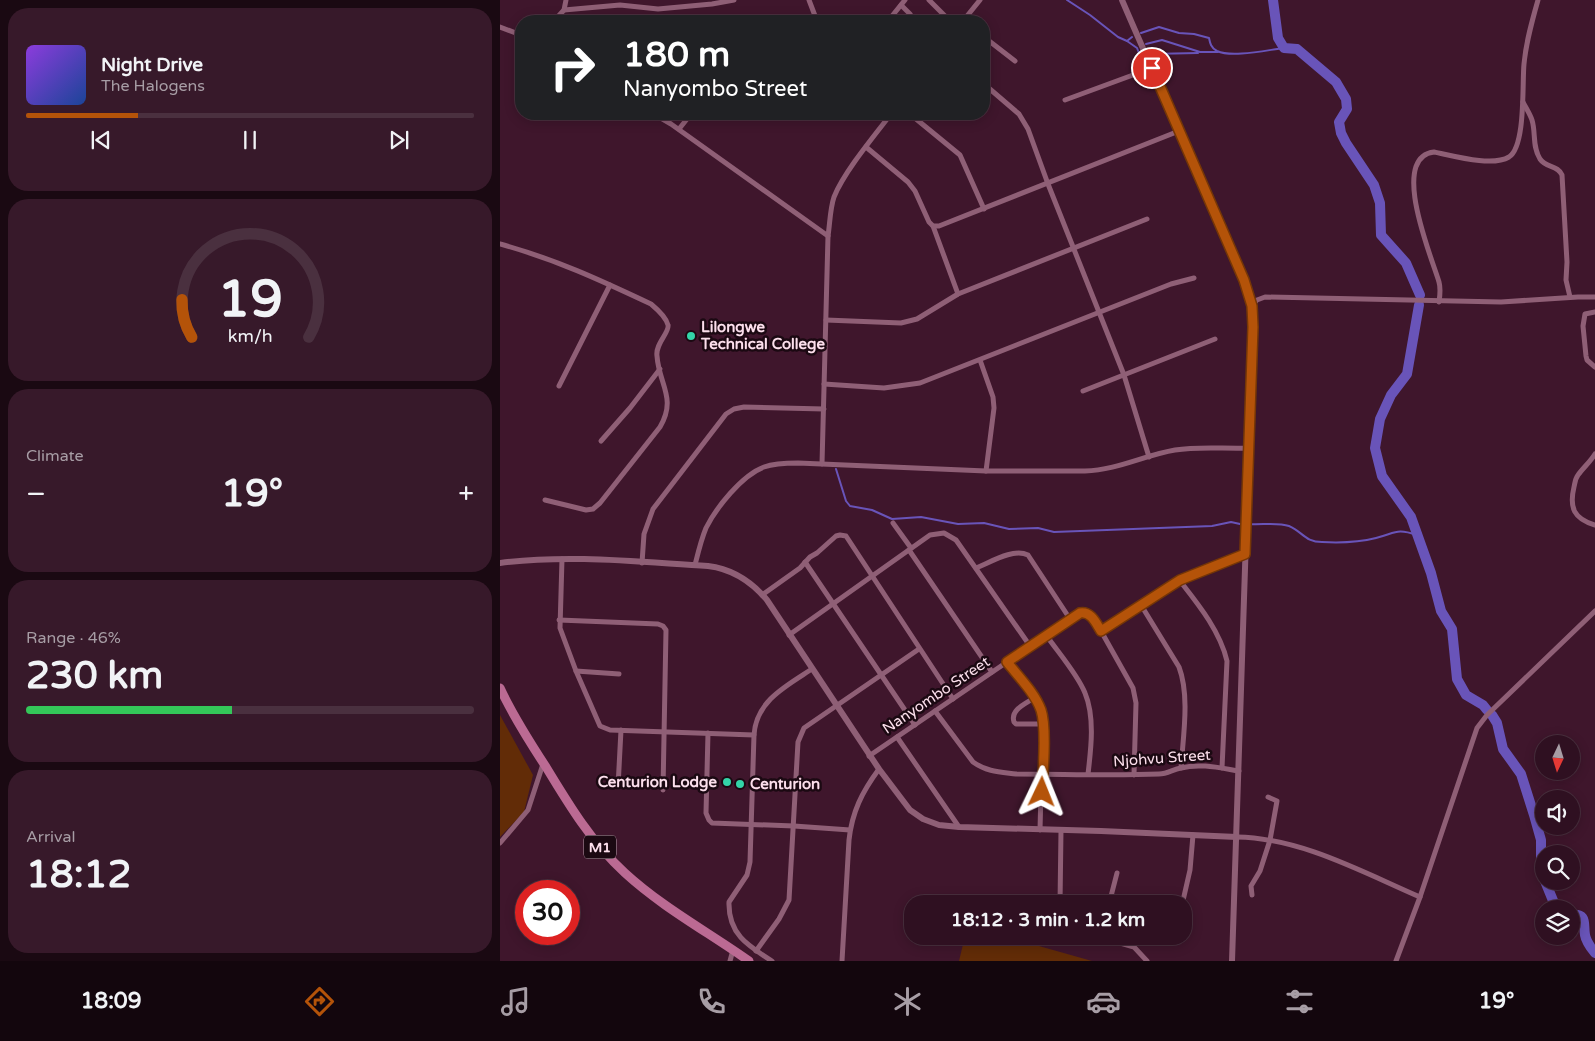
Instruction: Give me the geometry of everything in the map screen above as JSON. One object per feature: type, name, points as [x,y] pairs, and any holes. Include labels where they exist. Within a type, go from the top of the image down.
[{"type":"highway","name":"M1","points":[[500,688],[518,724],[568,804],[594,840],[624,872],[653,896],[749,961]]},
{"type":"street","points":[[559,15],[564,10],[566,0]]},
{"type":"street","points":[[564,10],[620,5],[658,9],[734,0]]},
{"type":"street","points":[[809,0],[815,15]]},
{"type":"street","points":[[930,0],[944,15]]},
{"type":"street","points":[[968,15],[980,0]]},
{"type":"street","points":[[1122,0],[1240,270],[1252,306],[1253,327],[1232,961]]},
{"type":"street","points":[[1439,302],[1439,282],[1432,265],[1415,202],[1414,175],[1416,165],[1423,155],[1434,152],[1491,161],[1509,157],[1513,154],[1518,144],[1523,102],[1524,62],[1538,0]]},
{"type":"street","points":[[893,15],[903,2],[911,15]]},
{"type":"street","points":[[500,27],[515,33]]},
{"type":"street","points":[[990,42],[1015,61]]},
{"type":"street","points":[[1065,100],[1152,68]]},
{"type":"street","points":[[990,89],[1019,114],[1028,129],[1124,375],[1149,457]]},
{"type":"street","points":[[1523,102],[1532,120],[1534,143],[1539,156],[1545,164],[1558,169],[1562,175],[1567,262],[1566,280],[1570,297]]},
{"type":"street","points":[[663,120],[828,236]]},
{"type":"street","points":[[679,130],[686,120]]},
{"type":"street","points":[[822,464],[828,236],[831,212],[834,197],[841,183],[886,120]]},
{"type":"street","points":[[917,120],[960,155],[984,209]]},
{"type":"street","points":[[933,226],[944,225],[1179,131]]},
{"type":"street","points":[[866,147],[908,182],[915,191],[926,217],[933,226],[958,294]]},
{"type":"street","points":[[826,320],[906,323],[917,320],[958,294],[1147,219]]},
{"type":"street","points":[[500,244],[537,254],[651,304],[660,312],[668,325],[668,331],[661,340],[656,354],[668,401],[663,421],[600,503],[593,508],[586,510],[545,500]]},
{"type":"street","points":[[824,384],[898,387],[920,383],[1170,284],[1194,278]]},
{"type":"street","points":[[559,386],[610,285]]},
{"type":"street","points":[[1252,306],[1257,300],[1265,297],[1439,302],[1500,302],[1570,297],[1594,299]]},
{"type":"street","points":[[1595,312],[1585,314],[1584,326],[1587,360],[1595,367]]},
{"type":"street","points":[[1083,391],[1215,339]]},
{"type":"street","points":[[980,360],[993,397],[994,408],[986,471]]},
{"type":"street","points":[[601,441],[630,408],[660,369]]},
{"type":"street","points":[[642,563],[644,534],[653,509],[726,414],[734,409],[744,407],[824,409]]},
{"type":"street","points":[[694,566],[711,520],[733,491],[748,477],[763,467],[774,464],[822,464],[986,471],[1099,471],[1182,449],[1249,448]]},
{"type":"street","points":[[1595,454],[1576,478],[1572,492],[1574,512],[1579,519],[1595,525]]},
{"type":"street","points":[[893,523],[992,672]]},
{"type":"street","points":[[789,635],[930,535],[944,533],[956,540],[1030,646]]},
{"type":"street","points":[[762,595],[836,536],[846,536],[953,699]]},
{"type":"street","points":[[976,568],[1010,554],[1020,553],[1028,555],[1070,619],[1080,613],[1087,613],[1101,631],[1130,681],[1135,695],[1134,775]]},
{"type":"street","points":[[1101,631],[1180,580],[1245,554]]},
{"type":"street","points":[[500,564],[539,559],[694,566],[718,568],[745,580],[762,595],[879,770],[917,816],[930,823],[959,827],[1193,835],[1270,840],[1307,850],[1420,897]]},
{"type":"street","points":[[562,560],[560,628],[600,726],[610,730],[754,735]]},
{"type":"street","points":[[805,562],[915,725]]},
{"type":"street","points":[[1180,580],[1225,650],[1227,661],[1222,768]]},
{"type":"street","points":[[1141,605],[1180,667],[1183,677],[1185,693],[1181,768]]},
{"type":"street","points":[[1396,961],[1420,897],[1477,728],[1595,611]]},
{"type":"street","name":"Nanyombo Street","points":[[869,756],[1070,619]]},
{"type":"street","points":[[559,620],[663,626],[667,634],[663,790]]},
{"type":"street","points":[[1046,635],[1082,686],[1088,702],[1090,720],[1088,774]]},
{"type":"street","points":[[756,951],[784,912],[789,900],[799,737],[804,728],[919,649]]},
{"type":"street","points":[[1007,662],[1041,709],[1044,724],[1040,830]]},
{"type":"street","points":[[772,961],[747,945],[735,932],[729,906],[731,898],[743,882],[749,869],[756,720],[765,704],[774,695],[812,669]]},
{"type":"street","points":[[576,671],[619,674]]},
{"type":"street","points":[[1034,698],[1014,713],[1012,717],[1016,724],[1044,724]]},
{"type":"street","name":"Njohvu Street","points":[[935,711],[967,756],[980,767],[996,772],[1134,775],[1162,774],[1192,766],[1239,771]]},
{"type":"street","points":[[618,787],[621,730]]},
{"type":"street","points":[[708,733],[707,817],[709,820],[716,824],[751,824],[850,830]]},
{"type":"street","points":[[896,737],[959,827]]},
{"type":"street","points":[[500,843],[528,810],[544,764]]},
{"type":"street","points":[[842,961],[850,830],[858,802],[879,770]]},
{"type":"street","points":[[1252,895],[1251,886],[1260,872],[1270,840],[1277,801],[1268,797]]},
{"type":"street","points":[[1060,895],[1061,830]]},
{"type":"street","points":[[1184,895],[1190,870],[1193,835]]},
{"type":"street","points":[[1112,895],[1118,873]]},
{"type":"street","points":[[1127,945],[1134,947],[1147,961]]},
{"type":"street","points":[[730,961],[733,950]]},
{"type":"shaded area","points":[[500,715],[533,775],[524,812],[500,837]]},
{"type":"shaded area","points":[[963,945],[1036,945],[1092,961],[959,961]]},
{"type":"waterway","points":[[1067,0],[1118,37],[1127,41],[1132,37]]},
{"type":"waterway","points":[[1273,0],[1278,38],[1284,48],[1297,49],[1336,82],[1346,99],[1347,109],[1339,122],[1341,133],[1374,185],[1380,203],[1381,235],[1406,263],[1420,295]]},
{"type":"waterway","points":[[1141,33],[1159,27],[1179,33],[1194,34],[1209,38],[1210,44],[1217,51],[1231,54],[1284,48]]},
{"type":"waterway","points":[[1146,44],[1162,40],[1200,52],[1218,52]]},
{"type":"waterway","points":[[1127,41],[1137,48],[1141,58]]},
{"type":"waterway","points":[[1150,54],[1198,53]]},
{"type":"waterway","points":[[1419,305],[1407,374],[1391,395],[1380,419],[1375,448],[1382,476],[1411,517],[1431,573],[1441,611],[1452,629],[1457,679],[1466,695],[1483,705],[1487,710]]},
{"type":"waterway","points":[[836,469],[846,501],[850,506],[872,510],[892,519],[921,517],[958,524],[984,523],[1009,529],[1038,528],[1054,532],[1212,526],[1231,522],[1240,524]]},
{"type":"waterway","points":[[1250,524],[1289,526],[1316,542],[1363,540],[1400,532],[1417,535]]},
{"type":"waterway","points":[[1492,715],[1497,723],[1503,749],[1521,774],[1541,845]]},
{"type":"waterway","points":[[1549,890],[1553,900]]},
{"type":"waterway","points":[[1580,916],[1584,920],[1586,937],[1595,953]]},
{"type":"place","name":"Lilongwe Technical College","points":[[691,336]]},
{"type":"place","name":"Centurion Lodge","points":[[727,782]]},
{"type":"place","name":"Centurion","points":[[740,784]]},
{"type":"route","points":[[1042,792],[1043,716],[1038,703],[1007,662],[1080,613],[1090,614],[1101,631],[1180,580],[1245,554],[1253,327],[1252,306],[1240,270],[1152,68]]}]
